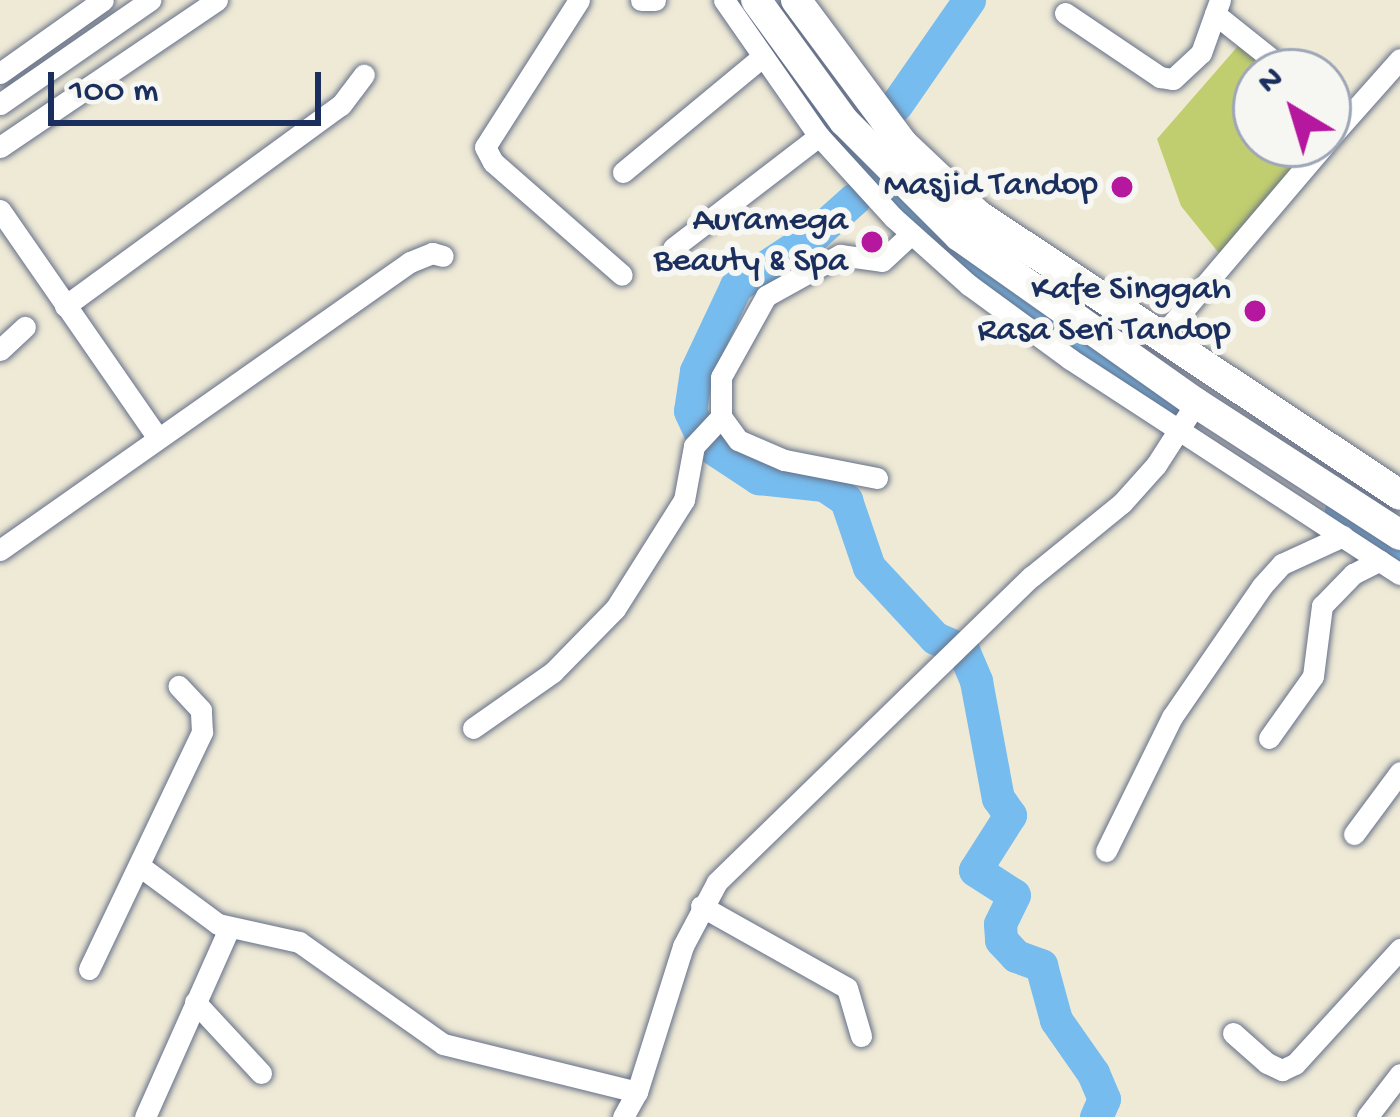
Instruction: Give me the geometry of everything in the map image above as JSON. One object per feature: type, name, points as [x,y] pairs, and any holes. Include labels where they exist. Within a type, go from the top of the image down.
[{"type":"main road","points":[[756,0],[844,121],[915,198],[989,261],[1187,417],[1400,536]]},
{"type":"main road","points":[[796,0],[863,95],[952,193],[1159,339],[1400,495]]},
{"type":"street","points":[[0,73],[104,0]]},
{"type":"street","points":[[0,104],[150,0]]},
{"type":"street","points":[[0,147],[217,0]]},
{"type":"street","points":[[579,0],[489,133],[485,151],[622,275]]},
{"type":"street","points":[[641,0],[655,0]]},
{"type":"street","points":[[724,0],[819,136],[911,234],[1013,319],[1187,417],[1342,536],[1400,574]]},
{"type":"street","points":[[1065,13],[1160,77],[1173,79],[1201,53],[1217,7],[1262,48]]},
{"type":"street","points":[[623,172],[761,58]]},
{"type":"street","points":[[1352,112],[1400,59]]},
{"type":"street","points":[[65,306],[309,130],[341,105],[364,74]]},
{"type":"street","points":[[673,248],[819,136]]},
{"type":"street","points":[[1159,339],[1304,168]]},
{"type":"street","points":[[0,210],[158,438]]},
{"type":"street","points":[[473,728],[553,673],[615,609],[684,500],[694,446],[719,419],[721,377],[766,296],[840,255],[882,260],[911,234]]},
{"type":"street","points":[[0,550],[410,262],[432,253],[442,256]]},
{"type":"street","points":[[0,350],[25,327]]},
{"type":"street","points":[[623,1117],[637,1092],[701,906],[783,812],[971,634],[1122,503],[1187,417]]},
{"type":"street","points":[[719,419],[738,440],[761,452],[878,478]]},
{"type":"street","points":[[1106,851],[1172,717],[1262,586],[1282,564],[1342,536]]},
{"type":"street","points":[[1269,738],[1312,676],[1322,606],[1353,574],[1380,560]]},
{"type":"street","points":[[89,969],[141,867],[204,721],[195,700],[179,686]]},
{"type":"street","points":[[1354,834],[1400,772]]},
{"type":"street","points":[[141,867],[229,928],[298,942],[427,1034],[462,1052],[554,1068],[637,1092]]},
{"type":"street","points":[[701,906],[847,988],[861,1036]]},
{"type":"street","points":[[145,1117],[229,928]]},
{"type":"street","points":[[1233,1034],[1267,1064],[1282,1070],[1295,1064],[1400,949]]},
{"type":"street","points":[[195,1002],[261,1073]]},
{"type":"street","points":[[1367,1117],[1400,1074]]},
{"type":"green space","points":[[1232,53],[1232,168],[1300,168],[1222,257],[1181,206],[1157,139]]},
{"type":"waterway","points":[[896,105],[969,0]]},
{"type":"waterway","points":[[805,93],[897,201],[986,283],[1185,413]]},
{"type":"waterway","points":[[854,199],[815,234],[736,286],[696,371],[690,411],[705,443],[758,478],[824,485],[846,500],[869,567],[935,638],[963,650],[976,681],[998,798],[1010,815],[975,870],[1014,895],[1000,924],[1001,940],[1016,956],[1041,965],[1056,1020],[1093,1073],[1104,1099],[1096,1117]]},
{"type":"waterway","points":[[1334,510],[1400,553]]},
{"type":"place","name":"Masjid Tandop","points":[[1122,187]]},
{"type":"place","name":"Auramega Beauty & Spa","points":[[872,242]]},
{"type":"place","name":"Kafe Singgah Rasa Seri Tandop","points":[[1255,311]]}]
